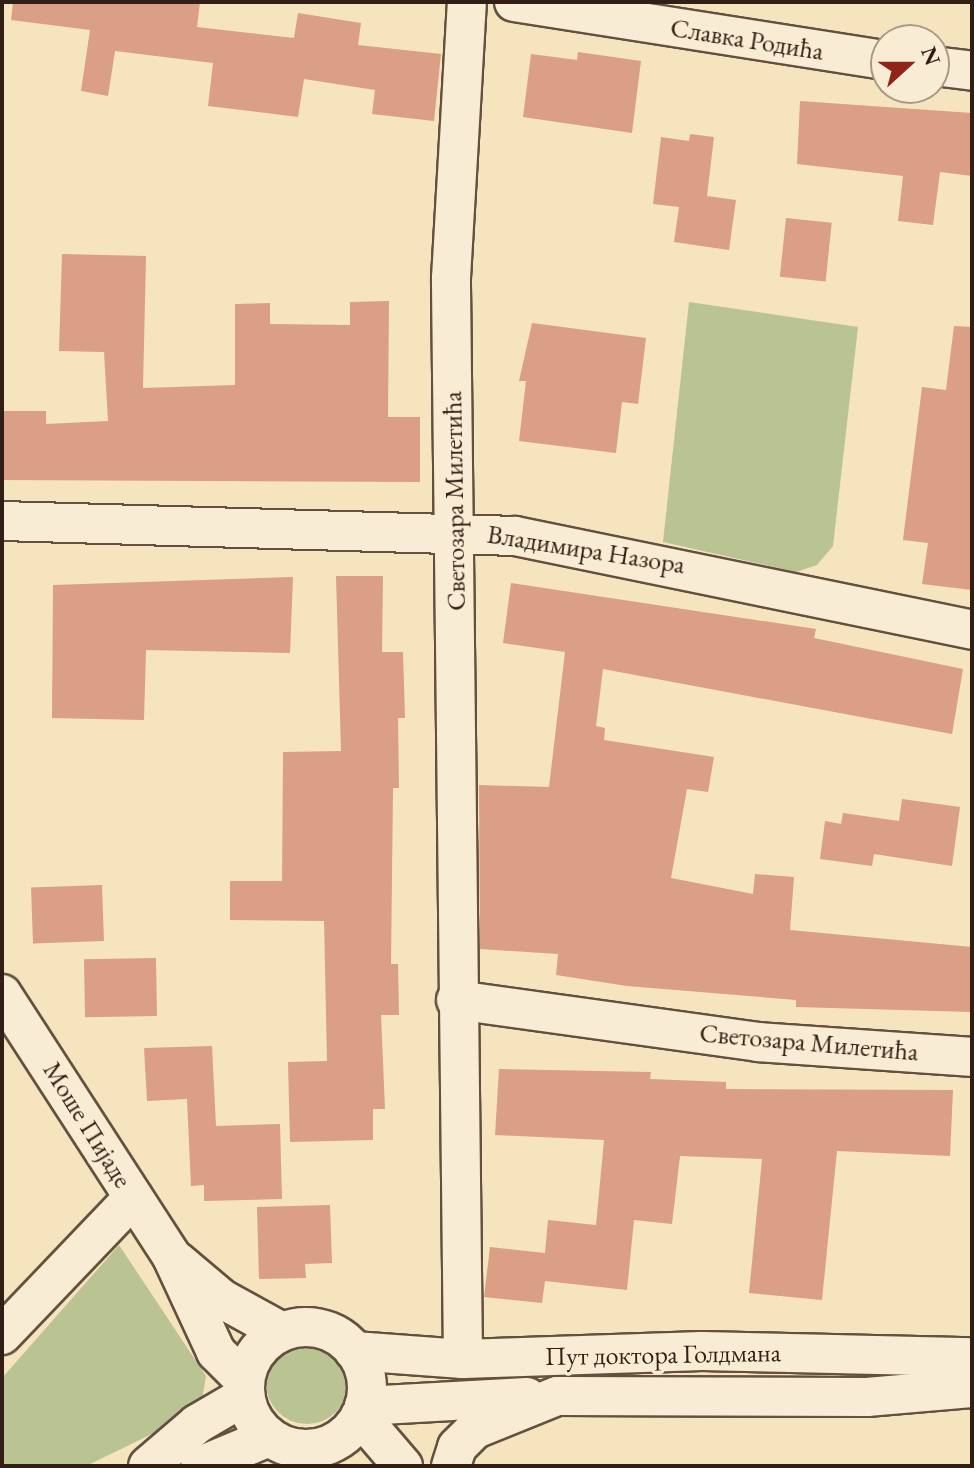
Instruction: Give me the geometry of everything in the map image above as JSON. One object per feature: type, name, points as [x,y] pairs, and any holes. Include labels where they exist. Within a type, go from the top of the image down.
[{"type":"street","name":"Светозара Милетића","points":[[463,1359],[456,1000],[458,530],[451,278],[467,2]]},
{"type":"street","name":"Славка Родића","points":[[514,2],[870,58]]},
{"type":"street","points":[[950,68],[972,71]]},
{"type":"street","name":"Владимира Назора","points":[[2,521],[458,530],[709,570],[972,630]]},
{"type":"street","name":"Моше Пијаде","points":[[2,994],[172,1257],[206,1334],[245,1389]]},
{"type":"street","name":"Светозара Милетића","points":[[456,1000],[758,1042],[972,1057]]},
{"type":"street","points":[[2,1335],[133,1198]]},
{"type":"street","name":"Моше Пијаде","points":[[172,1257],[222,1299],[282,1332]]},
{"type":"street","points":[[148,1466],[197,1424],[245,1389],[257,1351],[282,1332],[313,1327],[354,1351],[367,1387],[362,1411],[324,1457],[269,1437],[200,1466]]},
{"type":"street","name":"Пут доктора Голдмана","points":[[354,1351],[463,1359],[702,1351],[972,1357]]},
{"type":"street","name":"Пут доктора Голдмана","points":[[362,1411],[557,1396],[867,1397],[972,1388]]},
{"type":"street","points":[[245,1389],[269,1437]]},
{"type":"street","points":[[451,1466],[457,1447],[475,1429],[557,1396]]},
{"type":"street","points":[[362,1411],[403,1466]]},
{"type":"green space","points":[[689,302],[858,327],[833,546],[817,565],[796,572],[663,542]]},
{"type":"green space","points":[[119,1245],[206,1376],[202,1400],[187,1417],[86,1466],[2,1466],[2,1378]]},
{"type":"green space","points":[[307,1342],[323,1345],[336,1354],[345,1367],[348,1383],[345,1399],[336,1412],[323,1421],[307,1424],[291,1421],[278,1412],[269,1399],[266,1383],[269,1367],[278,1354],[291,1345]]},
{"type":"building","points":[[13,2],[200,2],[197,27],[294,38],[298,13],[361,23],[358,45],[441,54],[434,121],[372,114],[375,90],[304,79],[298,117],[208,106],[213,63],[115,51],[108,96],[81,91],[90,30],[11,20]]},
{"type":"building","points":[[578,52],[641,61],[632,133],[523,117],[531,54],[577,60]]},
{"type":"building","points":[[800,101],[972,113],[972,176],[940,172],[933,225],[898,221],[903,176],[797,164]]},
{"type":"building","points":[[690,134],[714,137],[707,196],[736,200],[729,250],[674,242],[679,207],[653,204],[661,137],[689,141]]},
{"type":"building","points":[[786,218],[832,223],[826,281],[780,277]]},
{"type":"building","points":[[62,254],[146,256],[143,388],[235,385],[235,304],[270,303],[270,324],[350,325],[350,302],[389,301],[388,417],[420,417],[420,482],[2,480],[2,411],[46,411],[46,424],[108,421],[104,352],[59,351]]},
{"type":"building","points":[[532,323],[646,338],[638,404],[622,402],[616,453],[519,441],[526,381],[519,381]]},
{"type":"building","points":[[954,326],[972,327],[972,590],[922,584],[928,543],[903,540],[922,387],[946,390]]},
{"type":"building","points":[[336,576],[383,576],[382,652],[403,652],[405,718],[398,718],[399,788],[393,788],[391,964],[398,964],[399,1015],[381,1015],[385,1109],[373,1109],[373,1140],[290,1142],[288,1062],[327,1061],[324,921],[230,920],[230,881],[282,881],[283,752],[341,751]]},
{"type":"building","points":[[293,577],[290,653],[146,650],[144,720],[52,718],[53,585]]},
{"type":"building","points":[[511,583],[816,629],[814,638],[963,669],[952,734],[603,669],[596,726],[605,728],[604,740],[714,757],[708,792],[687,789],[671,878],[753,894],[755,874],[794,877],[790,930],[972,947],[972,1012],[796,1007],[796,1000],[627,986],[556,975],[558,954],[480,949],[479,785],[549,787],[565,652],[503,643]]},
{"type":"building","points":[[902,799],[960,807],[952,866],[874,854],[872,866],[820,859],[825,821],[841,824],[843,813],[899,821]]},
{"type":"building","points":[[102,885],[104,941],[33,943],[31,887]]},
{"type":"building","points":[[156,958],[157,1016],[85,1017],[84,959]]},
{"type":"building","points":[[212,1046],[216,1126],[280,1124],[282,1199],[204,1201],[204,1185],[191,1186],[187,1099],[147,1101],[144,1048]]},
{"type":"building","points":[[499,1069],[651,1072],[650,1079],[726,1082],[726,1089],[953,1090],[950,1156],[837,1151],[822,1300],[749,1293],[762,1159],[680,1156],[672,1224],[634,1220],[627,1290],[545,1281],[542,1303],[484,1297],[490,1247],[545,1253],[548,1220],[596,1225],[604,1140],[495,1135]]},
{"type":"building","points":[[330,1205],[332,1263],[305,1264],[306,1278],[259,1279],[257,1207]]}]
